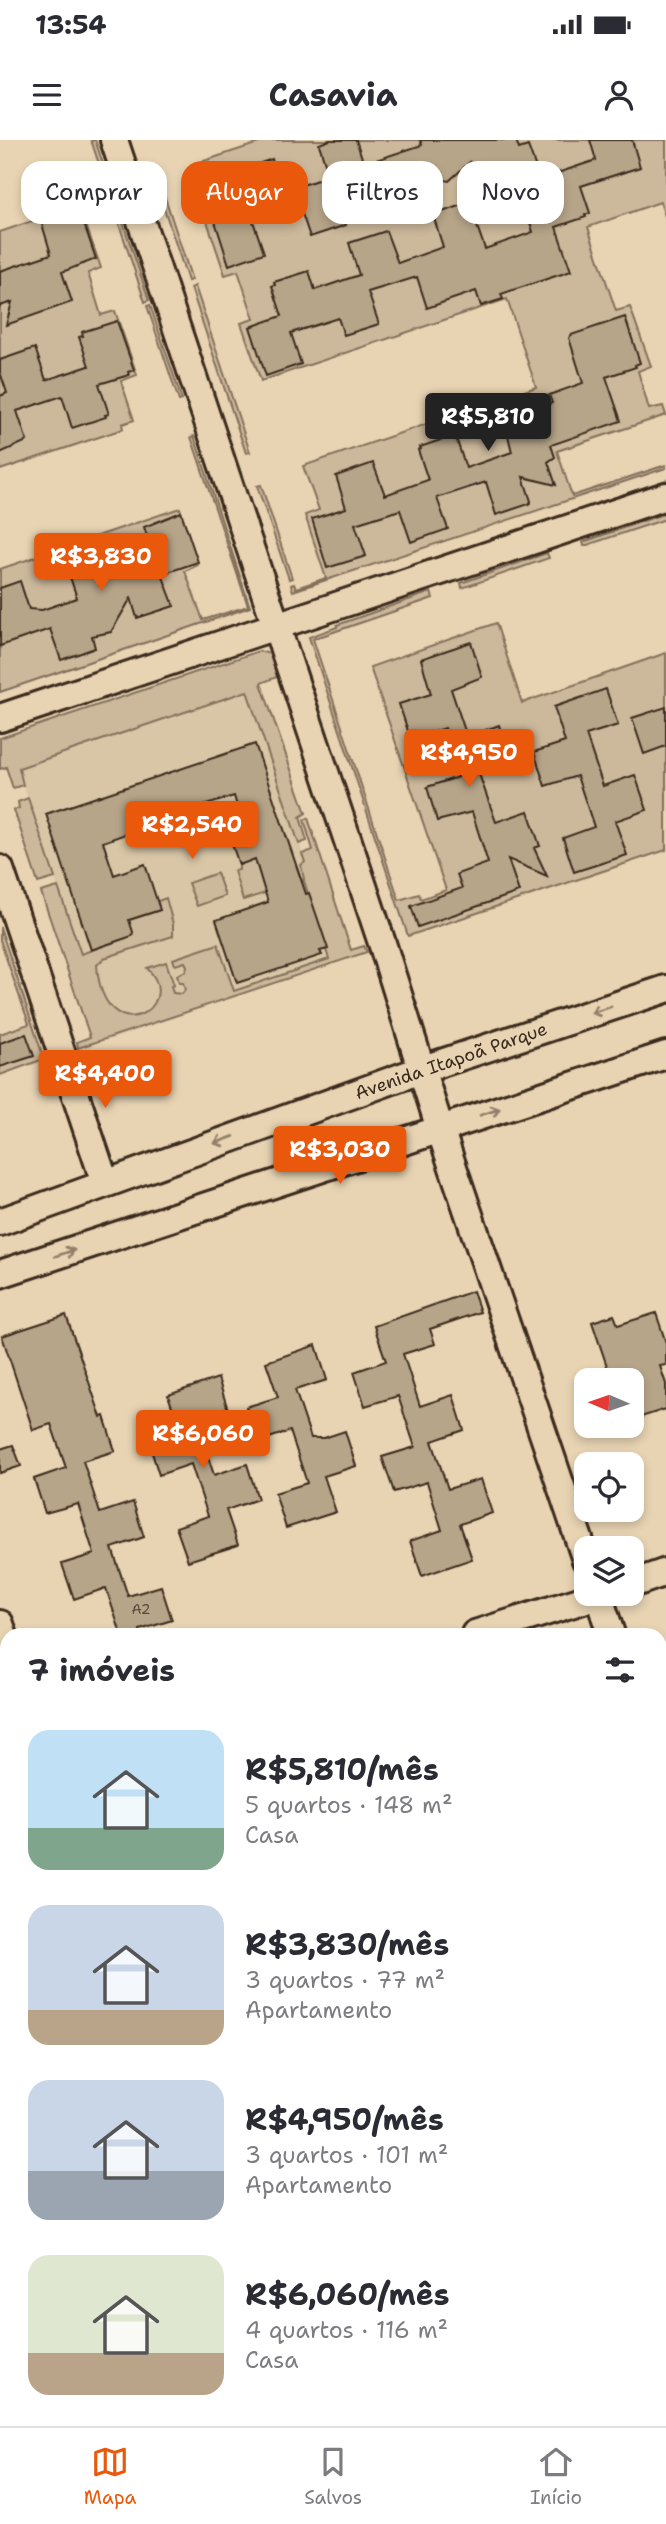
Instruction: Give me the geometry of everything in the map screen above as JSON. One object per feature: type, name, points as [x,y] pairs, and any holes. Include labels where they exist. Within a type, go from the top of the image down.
[{"type":"street","points":[[114,140],[383,946],[440,1129],[578,1536]]},
{"type":"street","points":[[0,718],[666,496]]},
{"type":"street","points":[[0,869],[105,1183]]},
{"type":"street","name":"Avenida Itapoã Parque","points":[[0,1222],[421,1069],[666,989]]},
{"type":"street","points":[[0,1274],[666,1055]]},
{"type":"street","points":[[644,1580],[666,1572]]},
{"type":"street","points":[[494,1628],[574,1603]]},
{"type":"street","points":[[603,1606],[609,1628]]},
{"type":"shaded area","points":[[91,140],[95,140],[102,161],[98,161]]},
{"type":"shaded area","points":[[268,140],[666,140],[666,219],[660,202],[588,227],[616,311],[630,307],[651,366],[638,371],[649,409],[663,406],[666,415],[557,451],[572,496],[666,465],[666,468],[293,591],[291,585],[294,584],[296,588],[326,578],[305,515],[319,510],[303,466],[536,387],[507,299],[261,381],[241,323],[254,319],[238,271],[225,275],[208,224],[308,224],[308,161],[204,161]]},
{"type":"shaded area","points":[[167,203],[192,280],[188,281],[167,217]]},
{"type":"shaded area","points":[[23,224],[86,224],[101,268],[88,273],[101,315],[115,311],[137,375],[121,381],[134,420],[122,424],[123,429],[0,470],[0,232]]},
{"type":"shaded area","points":[[119,224],[123,224],[149,300],[145,302]]},
{"type":"shaded area","points":[[195,286],[250,452],[246,453],[191,288]]},
{"type":"shaded area","points":[[150,305],[182,400],[179,401],[147,306]]},
{"type":"shaded area","points":[[194,436],[250,607],[0,692],[0,569],[180,508],[198,565],[185,571],[203,620],[248,606],[191,437]]},
{"type":"shaded area","points":[[666,480],[666,486],[328,596]]},
{"type":"shaded area","points":[[261,485],[292,578],[289,579],[257,486]]},
{"type":"shaded area","points":[[666,513],[666,519],[584,546],[583,542]]},
{"type":"shaded area","points":[[547,553],[549,558],[462,588],[461,583]]},
{"type":"shaded area","points":[[431,592],[433,598],[313,639],[399,900],[419,894],[421,899],[446,890],[370,667],[496,623],[522,703],[666,653],[666,850],[408,936],[309,637]]},
{"type":"shaded area","points":[[259,651],[270,654],[277,677],[261,683],[306,813],[300,817],[307,841],[299,844],[247,691],[19,768],[23,785],[13,788],[6,767],[0,769],[0,738]]},
{"type":"shaded area","points":[[218,656],[220,659],[0,733],[0,729]]},
{"type":"shaded area","points":[[306,673],[397,942],[393,944],[303,674]]},
{"type":"shaded area","points":[[248,690],[339,962],[109,1040],[18,769]]},
{"type":"shaded area","points":[[28,798],[55,878],[38,883],[14,810],[19,808],[18,802]]},
{"type":"shaded area","points":[[308,818],[351,950],[364,946],[367,952],[78,1048],[77,1042],[90,1037],[41,892],[58,887],[81,954],[131,936],[129,920],[159,910],[158,901],[166,898],[173,924],[173,936],[104,958],[97,965],[103,993],[113,1009],[126,1016],[139,1015],[150,1008],[157,997],[157,983],[147,968],[166,962],[174,985],[171,986],[173,993],[182,994],[185,990],[177,975],[186,971],[187,966],[185,962],[175,965],[173,959],[218,944],[234,991],[329,959],[304,881],[243,900],[234,871],[239,870],[239,865],[255,859],[265,892],[304,879],[301,865],[305,862],[302,854],[313,850],[304,820]]},
{"type":"shaded area","points":[[217,873],[225,896],[197,906],[188,883]]},
{"type":"shaded area","points":[[0,927],[44,1059],[0,1075],[0,1034],[29,1024],[0,940]]},
{"type":"building","points":[[330,140],[356,140],[363,161],[324,161],[319,144]]},
{"type":"building","points":[[420,140],[516,140],[519,149],[528,146],[533,161],[457,161],[457,174],[449,181],[443,180],[443,161],[373,161],[422,145]]},
{"type":"building","points":[[590,140],[632,140],[640,167],[581,186],[590,213],[585,215],[586,217],[556,227],[571,271],[501,294],[503,299],[481,306],[476,291],[427,308],[417,277],[368,292],[379,324],[344,335],[338,318],[291,333],[301,364],[266,376],[250,327],[282,316],[272,286],[275,285],[274,282],[309,271],[315,290],[359,275],[349,243],[386,231],[398,263],[443,247],[436,224],[443,224],[443,212],[457,207],[457,224],[476,224],[485,249],[533,232],[531,224],[564,224],[564,171],[596,160]]},
{"type":"building","points":[[322,178],[322,224],[346,225],[310,237],[306,224],[308,224],[308,183]]},
{"type":"building","points":[[42,224],[84,224],[96,259],[62,272],[72,302],[6,325],[12,302],[0,306],[0,271],[51,254]]},
{"type":"building","points":[[216,224],[254,224],[264,253],[229,265]]},
{"type":"building","points":[[625,317],[640,363],[635,365],[636,367],[606,377],[621,421],[551,445],[555,457],[548,462],[556,485],[523,477],[531,501],[529,504],[496,515],[486,482],[437,498],[448,529],[411,542],[400,510],[355,524],[366,556],[327,568],[312,519],[346,508],[336,476],[373,463],[385,495],[428,480],[418,450],[455,435],[466,468],[512,452],[504,419],[552,403],[549,395],[583,383],[569,338],[571,335]]},
{"type":"building","points":[[117,321],[134,370],[128,372],[129,375],[99,384],[109,414],[72,428],[62,396],[17,411],[27,441],[0,453],[0,396],[7,393],[0,372],[0,360],[35,348],[46,380],[89,366],[79,337],[83,336],[82,332]]},
{"type":"building","points":[[181,512],[198,562],[162,574],[174,606],[137,618],[131,598],[111,632],[92,636],[95,648],[61,660],[50,629],[0,646],[0,588],[20,581],[29,609],[42,610],[77,598],[68,565],[103,553],[110,572],[154,557],[144,527]]},
{"type":"building","points":[[471,642],[482,677],[451,689],[467,737],[499,725],[510,760],[478,771],[496,822],[528,811],[540,846],[534,848],[547,876],[508,859],[519,892],[418,927],[411,906],[462,888],[457,874],[488,863],[472,812],[437,821],[427,787],[458,777],[445,728],[411,740],[399,704],[431,694],[421,659]]},
{"type":"building","points":[[606,689],[618,725],[586,735],[603,786],[635,775],[647,810],[615,821],[627,855],[574,872],[563,838],[594,827],[577,776],[545,786],[534,752],[565,742],[554,707]]},
{"type":"building","points":[[666,707],[666,746],[644,754],[632,718]]},
{"type":"building","points":[[255,744],[306,894],[309,893],[328,949],[320,951],[322,955],[237,983],[216,920],[268,902],[255,859],[239,865],[229,835],[244,830],[234,796],[179,814],[185,832],[168,839],[161,821],[103,842],[114,875],[145,864],[160,910],[129,920],[132,936],[91,950],[46,814]]},
{"type":"building","points":[[26,1034],[34,1056],[0,1067],[0,1043]]},
{"type":"building","points":[[473,1291],[480,1312],[430,1329],[435,1344],[403,1354],[420,1406],[453,1395],[464,1430],[432,1441],[448,1489],[481,1479],[492,1513],[460,1524],[472,1559],[422,1576],[410,1541],[442,1530],[427,1482],[394,1492],[382,1457],[415,1447],[398,1396],[365,1406],[354,1372],[386,1361],[374,1326]]},
{"type":"building","points":[[656,1313],[666,1343],[666,1365],[660,1366],[666,1384],[666,1409],[644,1416],[644,1368],[608,1368],[592,1322],[614,1315],[618,1325]]},
{"type":"building","points":[[66,1315],[115,1451],[83,1461],[100,1513],[133,1502],[144,1537],[112,1548],[128,1596],[161,1586],[172,1620],[146,1628],[119,1628],[106,1588],[74,1599],[62,1564],[94,1554],[78,1504],[45,1513],[34,1479],[66,1468],[51,1424],[33,1430],[2,1336]]},
{"type":"building","points":[[316,1345],[327,1380],[295,1390],[311,1438],[324,1438],[345,1431],[356,1466],[324,1476],[336,1512],[286,1528],[275,1493],[307,1483],[290,1431],[257,1442],[246,1407],[278,1397],[266,1362]]},
{"type":"building","points":[[218,1378],[229,1413],[197,1423],[214,1475],[247,1464],[258,1499],[226,1510],[238,1545],[188,1561],[176,1527],[208,1516],[191,1464],[159,1475],[148,1440],[180,1430],[168,1395]]},
{"type":"building","points":[[13,1445],[21,1466],[0,1473],[0,1449]]}]
